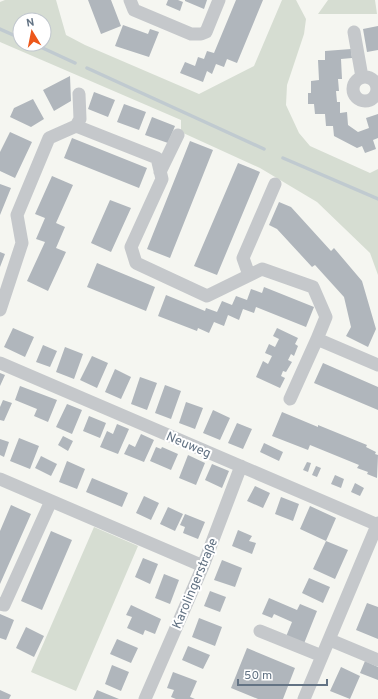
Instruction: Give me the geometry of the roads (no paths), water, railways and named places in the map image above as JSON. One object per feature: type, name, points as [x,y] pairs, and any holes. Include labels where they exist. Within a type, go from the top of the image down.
[{"type":"street","points":[[130,0],[134,10],[191,34],[197,35],[206,32],[219,0]]},
{"type":"street","points":[[354,32],[362,77]]},
{"type":"street","points":[[362,77],[369,78],[377,82],[376,94],[370,100],[361,100],[355,95],[354,86],[358,79],[362,77]]},
{"type":"street","points":[[0,310],[4,284],[22,243],[17,215],[49,138],[76,126],[80,119],[79,94]]},
{"type":"street","points":[[76,126],[157,158],[162,179],[131,247],[136,263],[207,296],[262,269],[313,287],[326,317],[290,399]]},
{"type":"street","points":[[160,172],[178,135]]},
{"type":"street","points":[[249,275],[243,258],[275,184]]},
{"type":"street","points":[[317,339],[378,365]]},
{"type":"street","name":"Neuweg","points":[[0,363],[378,525]]},
{"type":"street","name":"Karolingerstraße","points":[[144,699],[202,566],[241,466]]},
{"type":"street","points":[[0,479],[202,566]]},
{"type":"street","points":[[0,604],[4,605],[51,501]]},
{"type":"street","points":[[308,698],[322,656],[378,525]]},
{"type":"street","points":[[260,631],[322,656]]},
{"type":"street","points":[[330,640],[378,660]]},
{"type":"waterway","points":[[0,29],[12,34]]},
{"type":"waterway","points":[[51,52],[75,63]]},
{"type":"waterway","points":[[87,68],[264,149]]},
{"type":"waterway","points":[[283,158],[378,199]]}]
